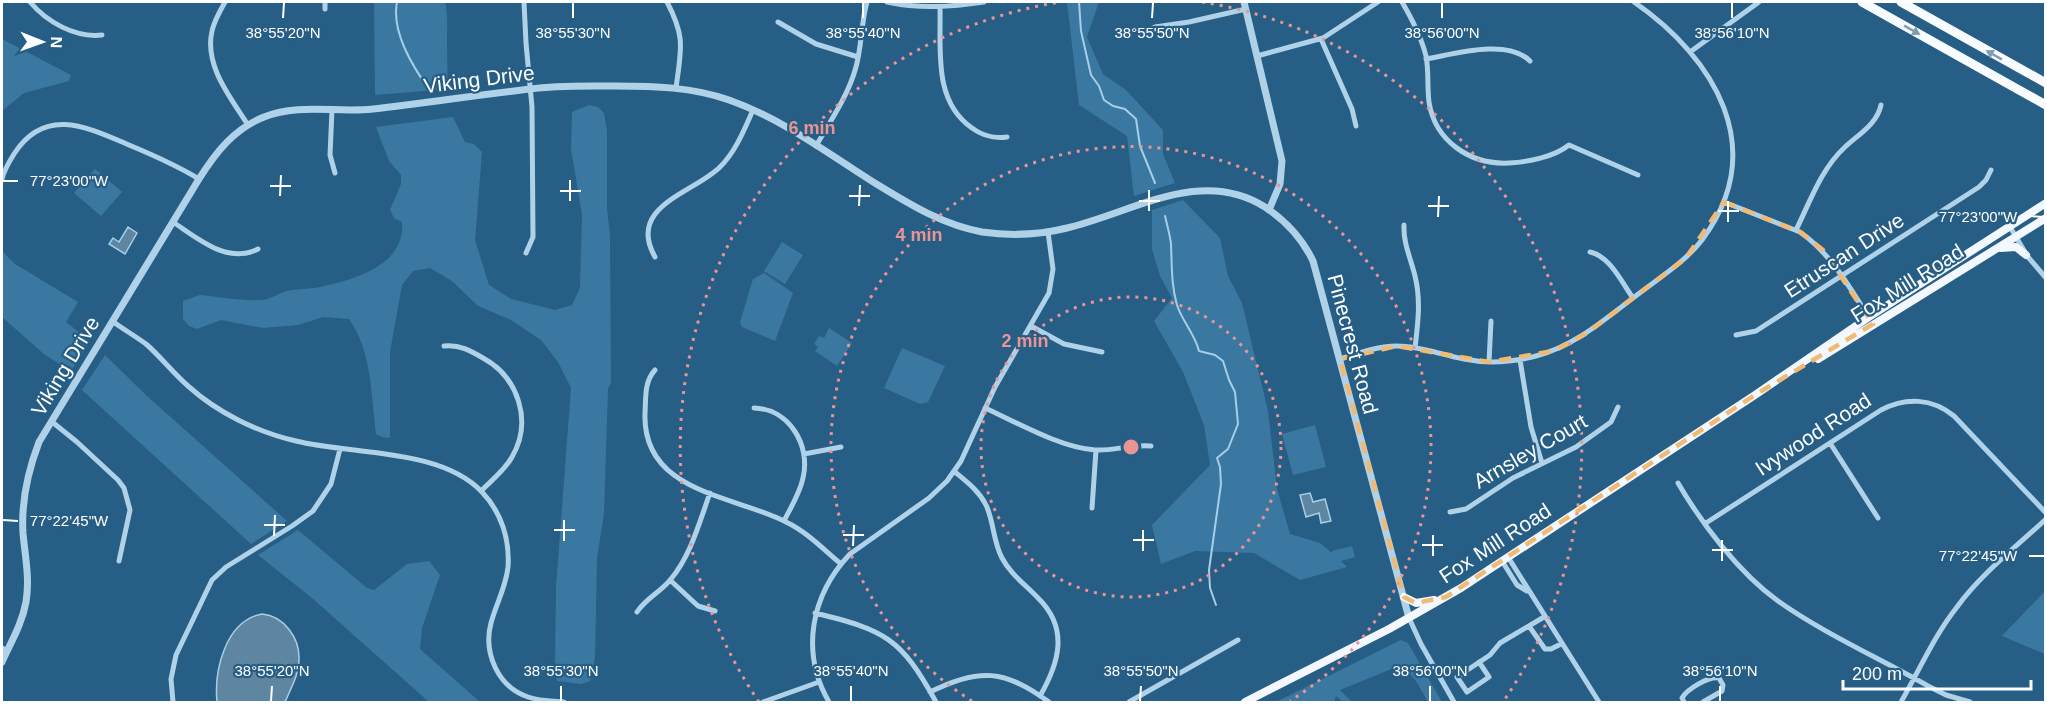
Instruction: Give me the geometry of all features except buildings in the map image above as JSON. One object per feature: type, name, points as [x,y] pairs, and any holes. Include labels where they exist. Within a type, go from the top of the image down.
[{"type":"highway","points":[[1862,2],[2046,105]]},
{"type":"highway","points":[[1901,2],[2046,83]]},
{"type":"main road","name":"Fox Mill Road","points":[[1245,702],[1446,597],[1871,321],[2046,204]]},
{"type":"main road","name":"Fox Mill Road","points":[[1871,321],[2046,219]]},
{"type":"main road","points":[[1997,248],[2013,246],[2026,255]]},
{"type":"main road","points":[[1404,597],[1416,603],[1446,597]]},
{"type":"street","points":[[30,2],[65,28],[87,35],[102,35]]},
{"type":"street","points":[[225,2],[211,33],[211,56],[216,71],[248,125]]},
{"type":"street","points":[[325,9],[326,2]]},
{"type":"street","points":[[524,2],[531,89],[533,237],[526,253]]},
{"type":"street","points":[[667,2],[681,37],[676,88]]},
{"type":"street","points":[[816,146],[848,90],[858,57],[867,2]]},
{"type":"street","points":[[887,2],[940,8],[984,2]]},
{"type":"street","points":[[1257,56],[1321,39],[1378,2]]},
{"type":"street","points":[[1402,2],[1419,32],[1426,59],[1428,99],[1435,121],[1446,139],[1468,156],[1487,162],[1511,163],[1551,155],[1569,145],[1638,175]]},
{"type":"street","points":[[1340,359],[1385,347],[1415,348],[1489,362],[1520,360],[1541,355],[1587,333],[1695,249],[1724,202],[1731,179],[1733,161],[1731,126],[1726,109],[1710,80],[1690,52],[1663,23],[1634,2]]},
{"type":"street","points":[[1690,52],[1759,2]]},
{"type":"street","points":[[1139,36],[1155,27],[1189,22],[1245,5],[1282,161],[1280,184],[1269,210]]},
{"type":"street","points":[[940,8],[941,67],[947,99],[960,118],[977,132],[994,138],[1007,137]]},
{"type":"street","points":[[778,22],[816,44],[858,57]]},
{"type":"street","points":[[1321,39],[1352,109],[1356,126]]},
{"type":"street","points":[[1426,59],[1488,50],[1516,52],[1530,61]]},
{"type":"street","name":"Viking Drive","points":[[2,662],[3,651],[19,627],[27,589],[22,521],[25,489],[33,458],[51,421],[199,179],[223,145],[248,125],[267,116],[307,108],[369,109],[531,89],[608,86],[676,88],[720,97],[753,110],[908,203],[942,220],[985,232],[1009,234],[1048,232],[1079,225],[1161,198],[1190,191],[1229,192],[1251,199],[1269,210]]},
{"type":"street","points":[[1796,230],[1830,163],[1844,147],[1874,121],[1881,105]]},
{"type":"street","points":[[332,110],[330,155],[335,173]]},
{"type":"street","points":[[655,257],[648,236],[654,215],[669,200],[723,164],[737,145],[753,110]]},
{"type":"street","points":[[2,179],[6,166],[24,141],[41,129],[67,124],[86,127],[167,160],[199,179]]},
{"type":"street","name":"Etruscan Drive","points":[[1736,335],[1756,331],[1842,276],[1979,187],[1992,170]]},
{"type":"street","points":[[1724,202],[1796,230],[1823,250],[1871,321]]},
{"type":"street","name":"Pinecrest Road","points":[[1269,210],[1287,224],[1309,254],[1318,277],[1409,618],[1454,702]]},
{"type":"street","points":[[173,222],[228,253],[246,254],[258,249]]},
{"type":"street","points":[[1404,225],[1405,242],[1418,288],[1419,316],[1415,348]]},
{"type":"street","points":[[2010,226],[2026,255],[2046,278]]},
{"type":"street","points":[[828,702],[819,682],[812,649],[815,613],[825,588],[841,564],[857,548],[930,498],[955,472],[970,445],[985,408],[1045,303],[1052,281],[1053,257],[1048,232]]},
{"type":"street","points":[[1590,252],[1596,253],[1607,262],[1633,298]]},
{"type":"street","points":[[112,321],[145,344],[201,396],[238,420],[285,438],[439,464],[462,475],[481,490],[501,520],[508,555],[506,580],[489,630],[489,650],[494,666],[501,677],[519,693],[542,700],[564,702]]},
{"type":"street","points":[[1489,362],[1491,321]]},
{"type":"street","points":[[1031,326],[1064,344],[1102,352]]},
{"type":"street","points":[[444,346],[461,347],[498,367],[511,382],[520,403],[522,424],[517,447],[506,466],[481,490]]},
{"type":"street","points":[[1520,360],[1531,427],[1542,463]]},
{"type":"street","points":[[655,370],[647,384],[646,429],[652,450],[672,475],[689,486],[784,520],[803,532],[841,564]]},
{"type":"street","name":"Ivywood Road","points":[[1706,523],[1881,410],[1893,404],[1920,401],[1938,405],[1954,416],[2046,513]]},
{"type":"street","name":"Arnsley Court","points":[[1450,512],[1466,508],[1495,488],[1560,456],[1592,436],[1611,422],[1618,407]]},
{"type":"street","points":[[754,408],[775,412],[788,423],[799,438],[804,454],[803,480],[784,520]]},
{"type":"street","points":[[985,408],[1062,442],[1096,450],[1136,445],[1151,446]]},
{"type":"street","points":[[51,421],[77,441],[124,488],[130,510],[120,561]]},
{"type":"street","points":[[1830,443],[1878,518]]},
{"type":"street","points":[[804,454],[841,447]]},
{"type":"street","points":[[173,702],[171,679],[176,655],[212,580],[226,567],[313,511],[331,484],[340,449]]},
{"type":"street","points":[[1092,508],[1096,450]]},
{"type":"street","points":[[955,472],[972,486],[985,504],[996,547],[1010,570],[1044,604],[1053,621],[1057,634],[1058,655],[1051,677],[1040,696]]},
{"type":"street","points":[[1678,483],[1689,501],[1746,572],[1777,600],[1946,695],[1970,702]]},
{"type":"street","points":[[637,612],[647,598],[670,580],[686,558],[710,494]]},
{"type":"street","points":[[1901,702],[1958,605],[2046,519]]},
{"type":"street","points":[[1505,559],[1599,702]]},
{"type":"street","points":[[670,580],[698,606],[715,611]]},
{"type":"street","points":[[815,613],[863,626],[894,643],[911,661],[936,702]]},
{"type":"street","points":[[1479,662],[1489,678],[1467,692],[1457,677],[1479,662],[1500,643],[1544,616]]},
{"type":"street","points":[[1529,626],[1545,649],[1561,644]]},
{"type":"street","points":[[1130,702],[1238,640]]},
{"type":"street","points":[[930,692],[966,677],[988,675],[1017,682],[1049,702]]},
{"type":"street","points":[[1684,702],[1682,698],[1686,692],[1712,678],[1719,678],[1723,685],[1722,691],[1703,702]]},
{"type":"street","points":[[763,702],[819,682]]},
{"type":"highlighted area","points":[[1724,202],[1800,232],[1823,250],[1873,324],[1755,395],[1446,597],[1416,603],[1404,597],[1340,359],[1397,346],[1489,362],[1554,351],[1587,333],[1686,258]]},
{"type":"shaded area","points":[[374,2],[445,2],[447,89],[375,95]]},
{"type":"shaded area","points":[[1067,2],[1099,2],[1087,37],[1103,74],[1126,90],[1163,130],[1163,154],[1175,183],[1134,196],[1127,136],[1079,105]]},
{"type":"shaded area","points":[[2,39],[71,75],[69,81],[24,93],[2,111]]},
{"type":"shaded area","points":[[589,105],[598,107],[604,113],[607,130],[611,382],[608,389],[604,514],[597,558],[595,657],[590,681],[581,684],[557,681],[555,672],[556,587],[571,388],[558,362],[541,340],[511,320],[478,306],[452,281],[430,268],[413,271],[402,285],[390,352],[390,438],[376,434],[366,359],[357,332],[349,319],[323,317],[298,325],[263,328],[221,320],[197,329],[189,326],[183,319],[183,301],[200,295],[264,300],[287,291],[315,288],[344,281],[359,276],[385,261],[395,250],[401,237],[402,222],[394,218],[390,210],[401,184],[401,175],[389,161],[376,127],[453,117],[465,142],[474,144],[482,152],[475,240],[489,285],[511,299],[555,310],[572,305],[580,288],[582,214],[571,149],[572,112]]},
{"type":"shaded area","points":[[95,169],[122,192],[101,216],[74,193]]},
{"type":"shaded area","points":[[1183,200],[1220,238],[1228,276],[1242,303],[1268,411],[1277,489],[1290,534],[1320,543],[1332,553],[1332,551],[1352,546],[1355,557],[1341,561],[1347,567],[1300,580],[1254,553],[1195,551],[1161,564],[1152,525],[1210,465],[1204,425],[1183,372],[1154,321],[1172,298],[1160,276],[1152,249],[1152,210]]},
{"type":"shaded area","points":[[128,227],[137,233],[125,254],[109,244],[113,238],[119,242]]},
{"type":"shaded area","points":[[782,242],[803,255],[785,284],[764,271]]},
{"type":"shaded area","points":[[2,251],[15,264],[78,302],[66,322],[90,341],[71,371],[45,355],[2,317]]},
{"type":"shaded area","points":[[764,273],[793,293],[775,341],[742,327],[740,322],[753,279]]},
{"type":"shaded area","points":[[829,328],[852,343],[837,366],[815,351],[818,347],[814,344],[819,336],[824,338]]},
{"type":"shaded area","points":[[902,348],[945,366],[928,402],[920,404],[884,388]]},
{"type":"shaded area","points":[[105,355],[147,396],[287,521],[251,544],[82,390]]},
{"type":"shaded area","points":[[1315,425],[1326,467],[1293,475],[1282,434]]},
{"type":"shaded area","points":[[1310,493],[1313,502],[1325,499],[1331,521],[1321,523],[1319,513],[1306,517],[1300,495]]},
{"type":"shaded area","points":[[298,530],[367,588],[374,590],[407,564],[429,561],[440,575],[422,628],[420,649],[480,702],[429,702],[312,598],[258,555]]},
{"type":"shaded area","points":[[2045,591],[2045,654],[2002,636]]},
{"type":"shaded area","points":[[262,614],[284,624],[294,636],[297,644],[298,670],[286,700],[284,702],[217,702],[218,676],[224,649],[239,626]]},
{"type":"shaded area","points":[[1401,640],[1408,643],[1442,702],[1428,702],[1416,681],[1401,665],[1340,690],[1352,702],[1343,702],[1336,696],[1334,702],[1276,702]]},
{"type":"waterway","points":[[397,2],[397,25],[400,37],[430,91]]},
{"type":"waterway","points":[[1079,2],[1081,31],[1091,75],[1099,86],[1104,100],[1113,106],[1125,109],[1136,119],[1140,146],[1155,183]]},
{"type":"waterway","points":[[1165,216],[1171,244],[1174,290],[1179,311],[1199,351],[1215,355],[1223,361],[1235,392],[1238,424],[1228,449],[1217,458],[1221,484],[1209,570],[1210,588],[1216,605]]}]
